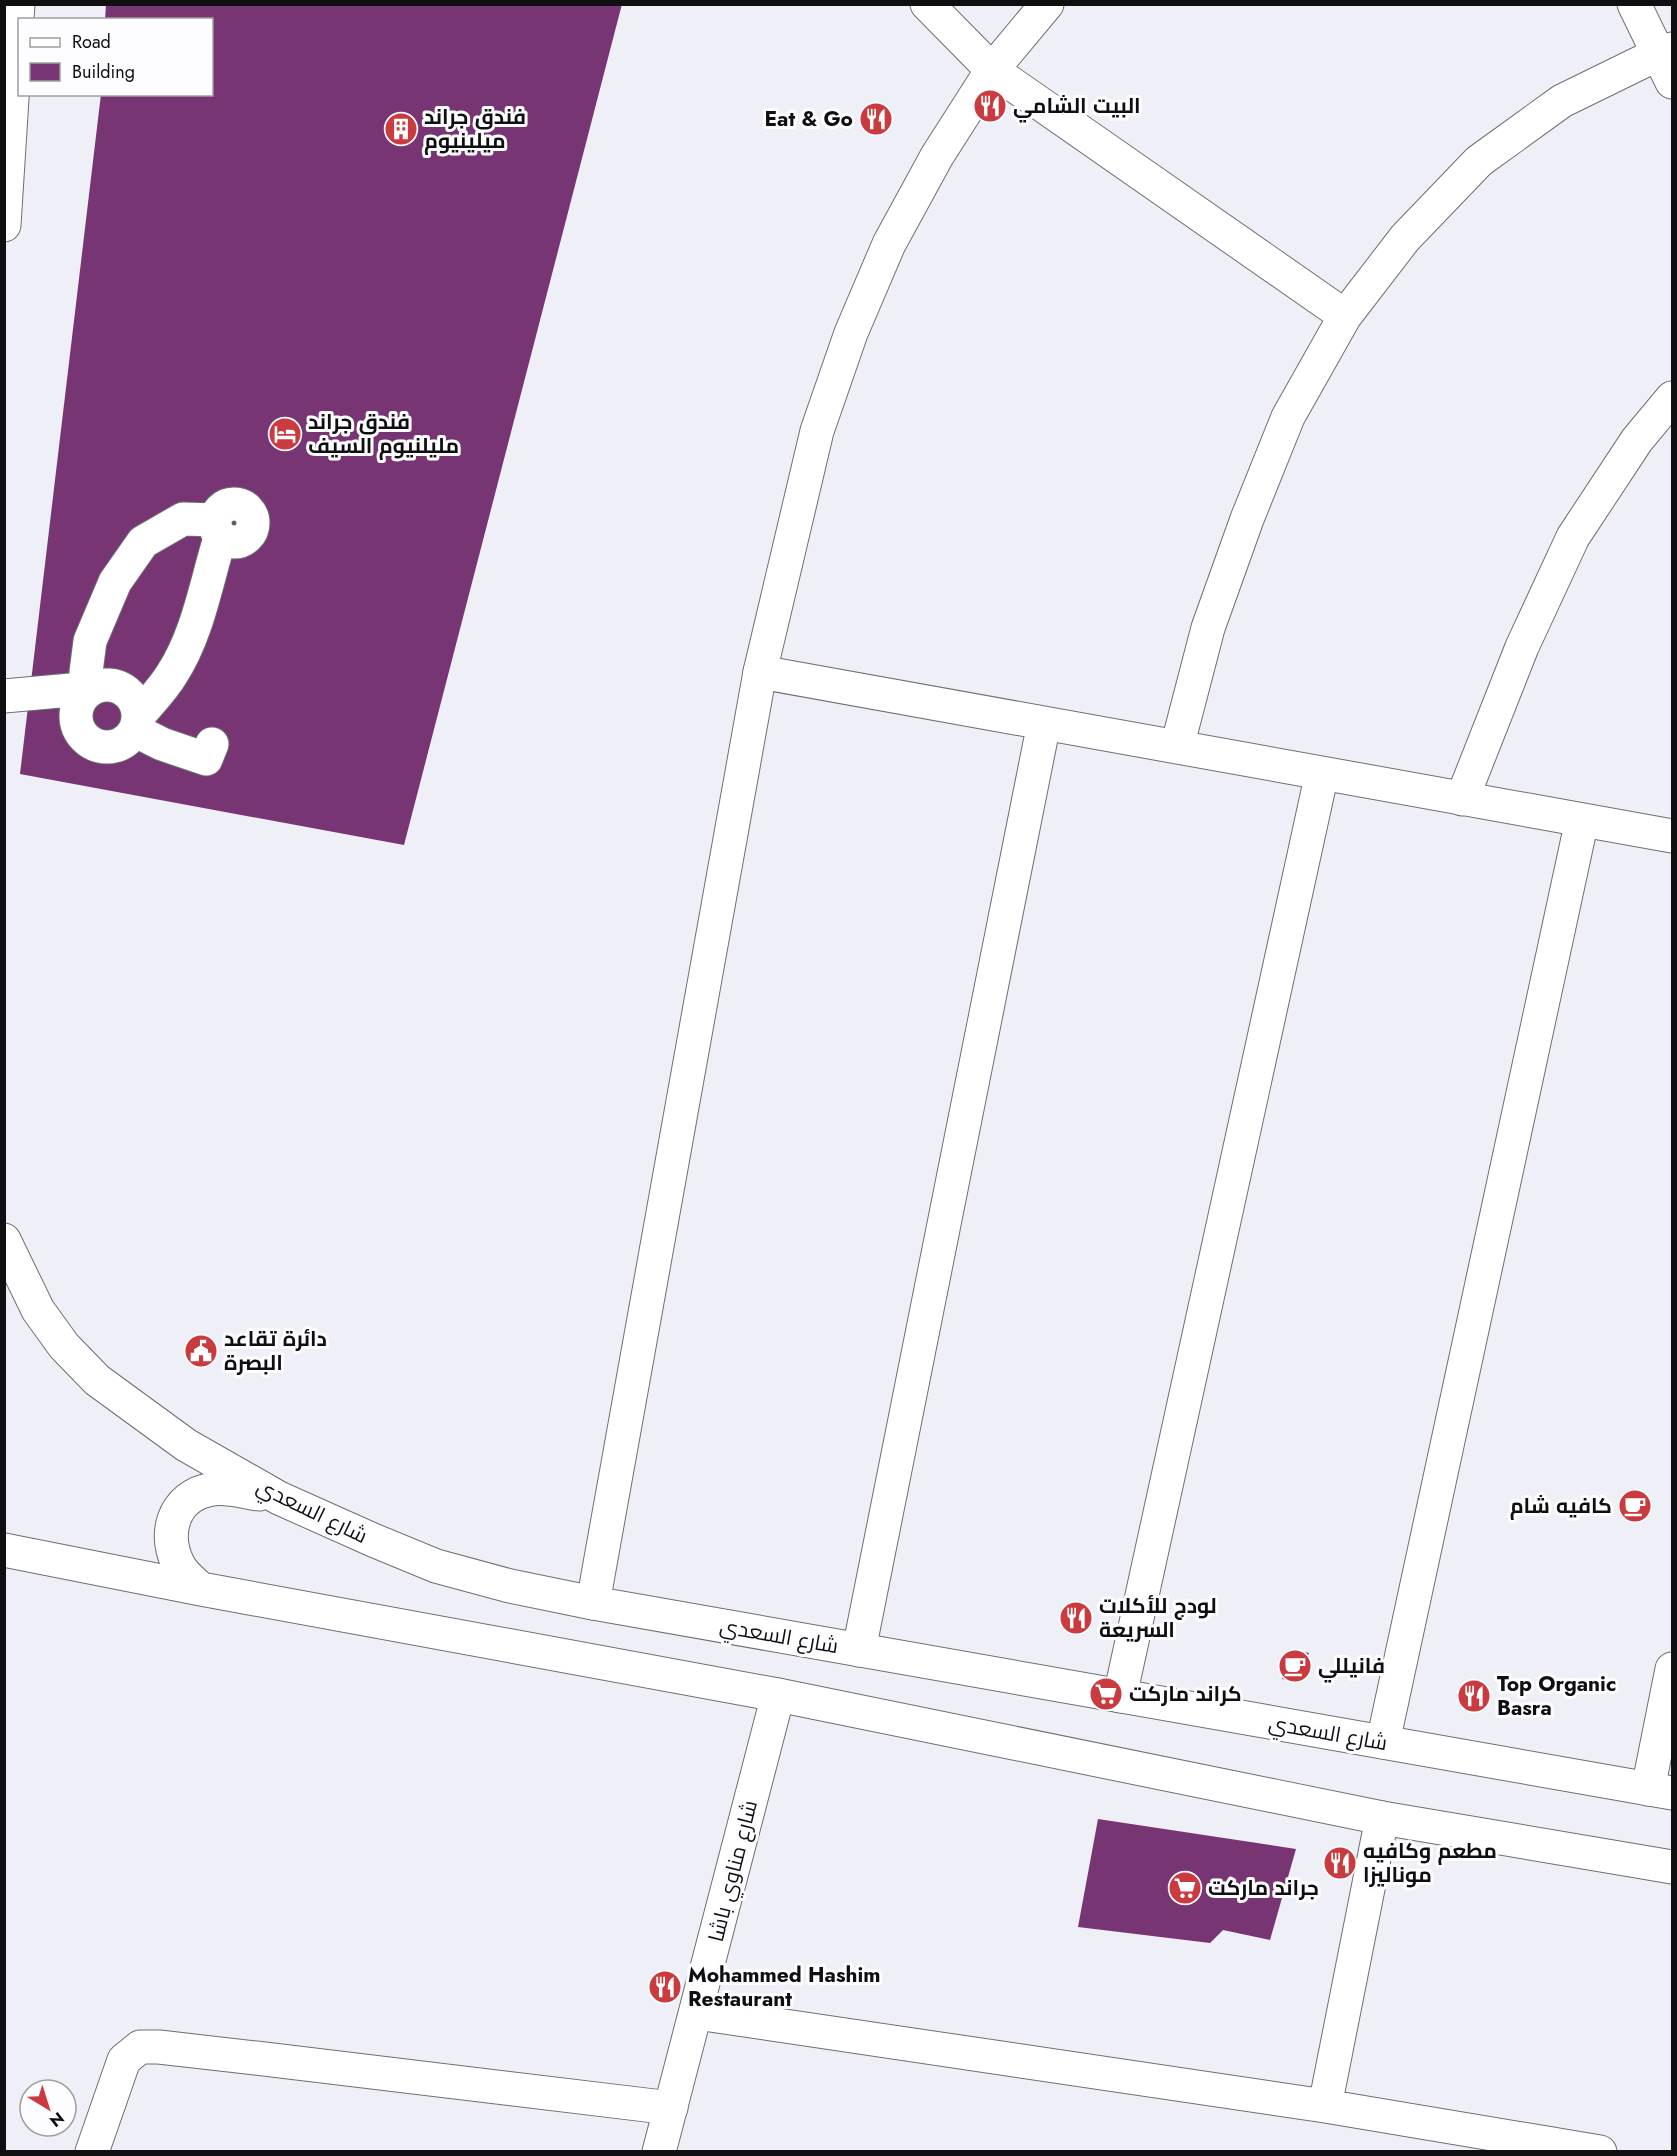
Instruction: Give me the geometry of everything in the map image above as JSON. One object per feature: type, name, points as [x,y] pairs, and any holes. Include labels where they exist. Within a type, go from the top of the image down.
[{"type":"street","points":[[5,210],[18,4]]},
{"type":"street","points":[[927,4],[992,70],[1345,316]]},
{"type":"street","points":[[592,1603],[760,672],[817,430],[851,333],[889,244],[937,156],[992,70],[1047,4]]},
{"type":"street","points":[[1634,4],[1665,51],[1672,82]]},
{"type":"street","points":[[1177,747],[1208,628],[1247,519],[1288,417],[1345,316],[1406,238],[1479,161],[1562,101],[1665,51]]},
{"type":"street","points":[[1462,799],[1522,647],[1574,537],[1637,440],[1672,398]]},
{"type":"street","points":[[183,519],[217,529],[200,608],[184,650],[168,680],[124,743],[107,748],[91,743],[79,731],[75,714],[86,693],[90,640],[115,582],[143,542],[183,519]]},
{"type":"street","points":[[760,672],[1672,836]]},
{"type":"street","points":[[4,696],[71,690],[86,693],[107,684],[123,687],[135,699],[138,722],[162,744],[206,759],[212,744]]},
{"type":"street","points":[[859,1650],[1044,723]]},
{"type":"street","points":[[1120,1696],[1322,773]]},
{"type":"street","points":[[1383,1742],[1582,820]]},
{"type":"street","name":"شارع السعدي","points":[[4,1240],[38,1310],[64,1346],[97,1380],[186,1445],[279,1498],[436,1566],[510,1586],[592,1603],[1660,1791]]},
{"type":"street","points":[[201,1589],[182,1570],[173,1550],[171,1528],[182,1506],[202,1491],[215,1489],[279,1498]]},
{"type":"street","points":[[4,1550],[201,1589],[778,1695],[1382,1818],[1672,1867]]},
{"type":"street","points":[[1660,1791],[1672,1669]]},
{"type":"street","name":"شارع مناوي باشا","points":[[659,2151],[697,2013],[778,1695]]},
{"type":"street","points":[[1324,2106],[1382,1818]]},
{"type":"street","points":[[697,2013],[1324,2106],[1600,2151]]},
{"type":"street","points":[[92,2151],[124,2060],[140,2047],[256,2058],[671,2108]]},
{"type":"building","name":"فندق جراند مليلنيوم السيف","points":[[106,4],[622,4],[404,845],[20,774],[101,96],[213,96],[213,18],[105,18]]},
{"type":"building","name":"فانيللي","points":[[1291,1649],[1309,1653],[1299,1682],[1282,1679]]},
{"type":"building","name":"جراند ماركت","points":[[1098,1819],[1296,1849],[1270,1940],[1223,1930],[1210,1943],[1078,1927]]},
{"type":"place","name":"البيت الشامي","points":[[990,106]]},
{"type":"place","name":"Eat & Go","points":[[876,119]]},
{"type":"place","name":"فندق جراند ميلينيوم","points":[[401,129]]},
{"type":"place","name":"فندق جراند مليلنيوم السيف","points":[[285,434]]},
{"type":"place","name":"دائرة تقاعد البصرة","points":[[201,1351]]},
{"type":"place","name":"كافيه شام","points":[[1635,1506]]},
{"type":"place","name":"لودج للأكلات السريعة","points":[[1076,1618]]},
{"type":"place","name":"فانيللي","points":[[1295,1666]]},
{"type":"place","name":"كراند ماركت","points":[[1106,1694]]},
{"type":"place","name":"Top Organic Basra","points":[[1474,1696]]},
{"type":"place","name":"مطعم وكافيه موناليزا","points":[[1340,1863]]},
{"type":"place","name":"جراند ماركت","points":[[1185,1888]]},
{"type":"place","name":"Mohammed Hashim Restaurant","points":[[665,1987]]}]
